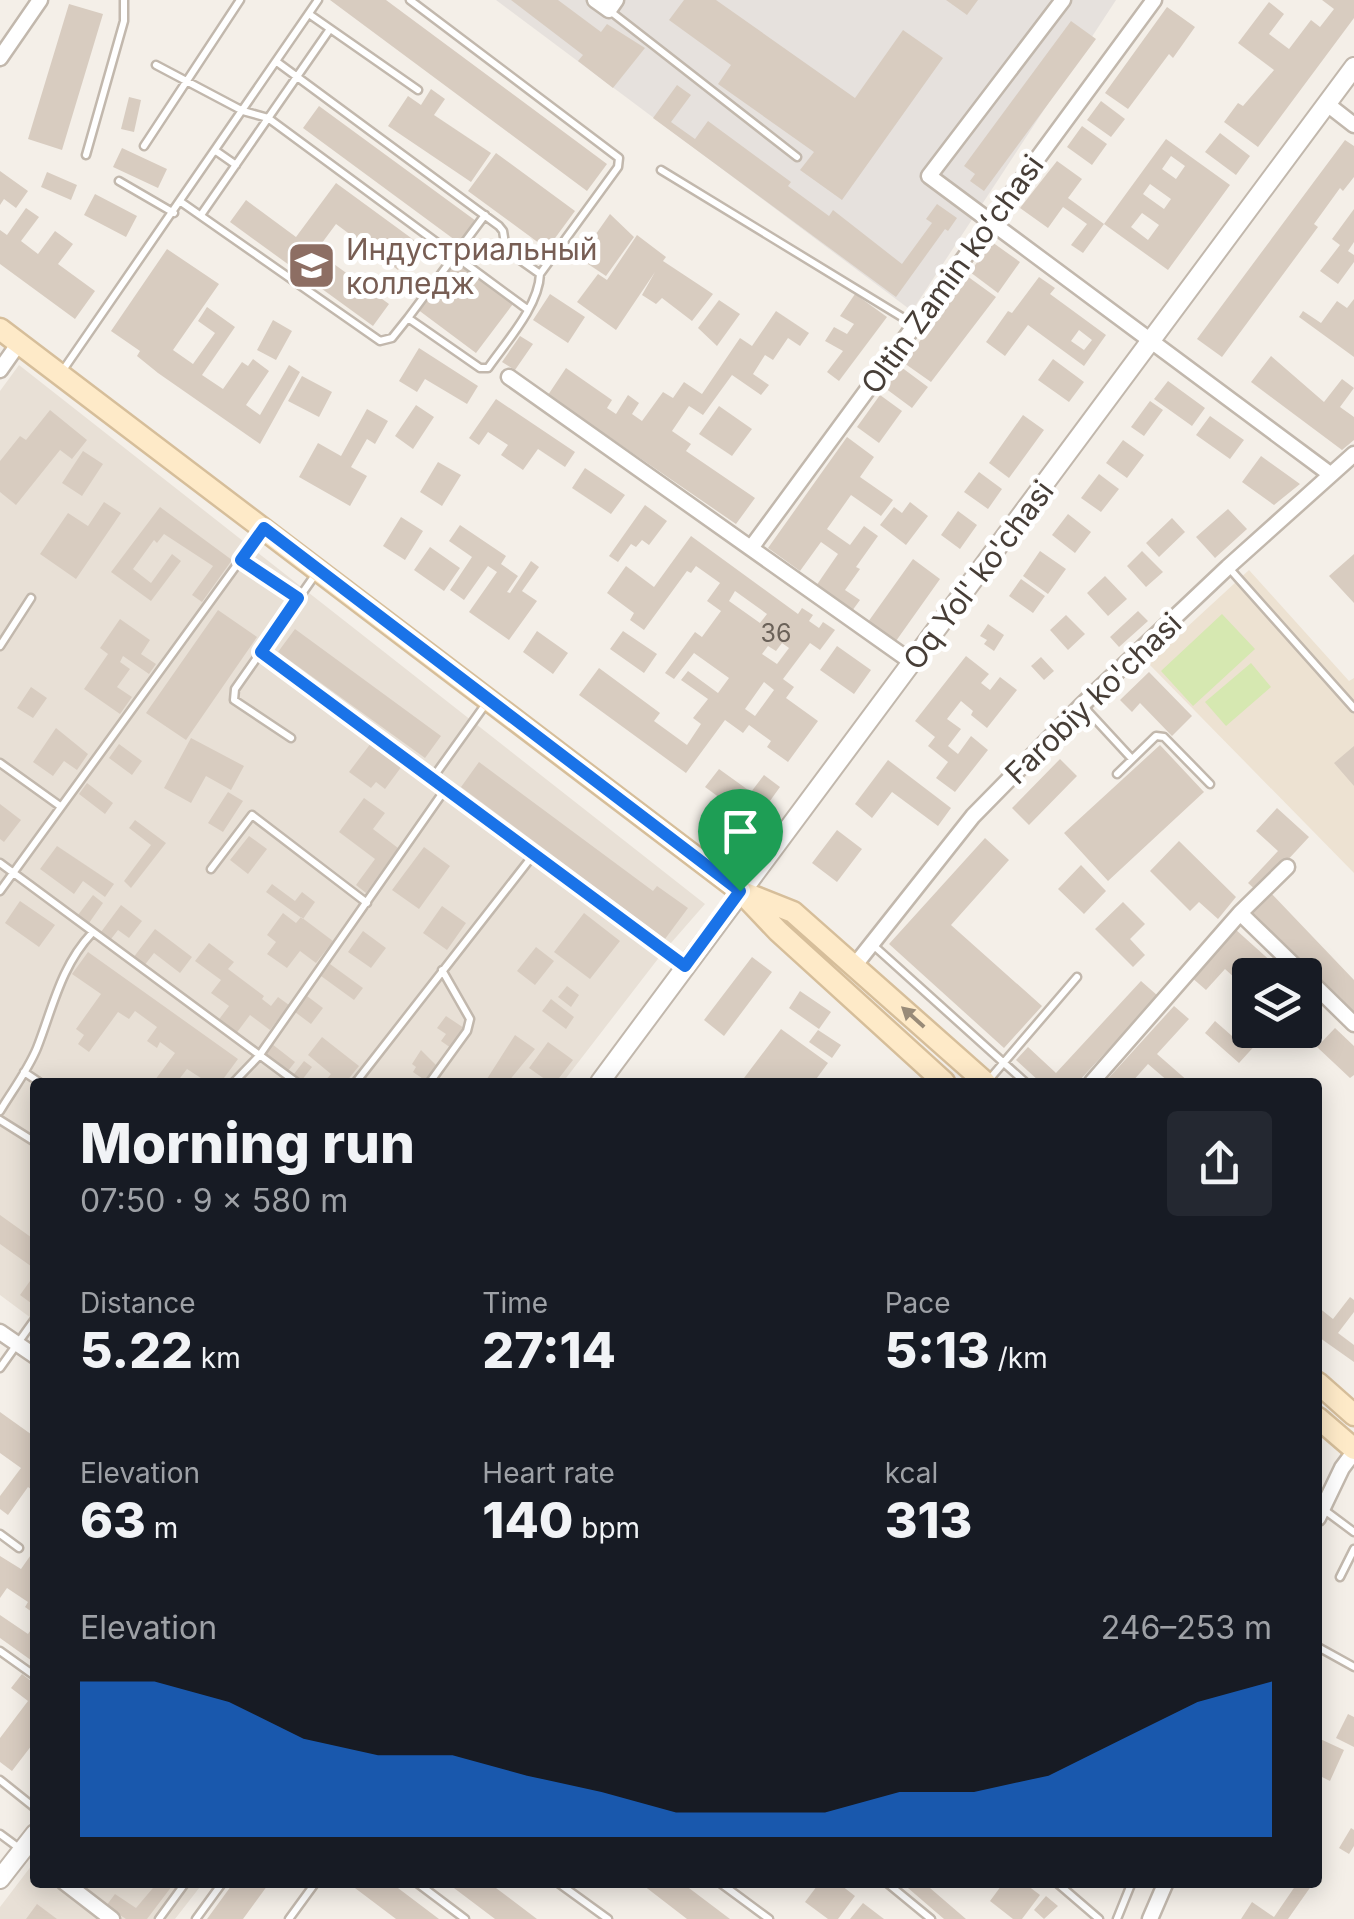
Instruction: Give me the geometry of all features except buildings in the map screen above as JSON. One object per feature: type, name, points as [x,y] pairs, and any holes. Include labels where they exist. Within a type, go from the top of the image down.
[{"type":"main road","points":[[0,329],[740,891],[778,931],[940,1078]]},
{"type":"main road","points":[[740,891],[794,912],[982,1078]]},
{"type":"main road","points":[[1322,1387],[1354,1415]]},
{"type":"main road","points":[[1322,1422],[1354,1451]]},
{"type":"street","points":[[0,58],[40,0]]},
{"type":"street","points":[[595,0],[613,5]]},
{"type":"street","points":[[1063,0],[929,176],[1330,474]]},
{"type":"street","name":"Oltin Zamin koʻchasi","points":[[751,548],[1154,0]]},
{"type":"street","name":"Oq Yol' ko'chasi","points":[[603,1078],[1354,66]]},
{"type":"street","points":[[1327,104],[1354,125]]},
{"type":"street","points":[[0,370],[20,343]]},
{"type":"street","points":[[509,377],[913,663]]},
{"type":"street","name":"Farobiy ko'chasi","points":[[856,965],[973,816],[1082,705],[1354,454]]},
{"type":"street","points":[[1096,1078],[1240,913],[1286,867]]},
{"type":"street","points":[[1240,913],[1286,958]]},
{"type":"street","points":[[1322,993],[1354,1024]]},
{"type":"street","points":[[0,1332],[30,1352]]},
{"type":"street","points":[[1322,1508],[1354,1451]]},
{"type":"street","points":[[0,1879],[29,1856]]},
{"type":"street","points":[[72,1888],[112,1919]]},
{"type":"street","points":[[1150,1919],[1163,1888]]},
{"type":"lane","points":[[86,155],[124,20],[123,0]]},
{"type":"lane","points":[[144,146],[240,0]]},
{"type":"lane","points":[[61,374],[318,0]]},
{"type":"lane","points":[[408,318],[484,369],[527,309],[540,284],[540,274],[618,167],[619,158],[410,0]]},
{"type":"lane","points":[[613,5],[797,157]]},
{"type":"lane","points":[[309,14],[418,90]]},
{"type":"lane","points":[[202,215],[330,29]]},
{"type":"lane","points":[[276,62],[485,215],[503,231],[506,250],[540,274]]},
{"type":"lane","points":[[156,65],[243,111],[268,118],[527,309]]},
{"type":"lane","points":[[216,151],[236,165]]},
{"type":"lane","points":[[661,170],[915,325]]},
{"type":"lane","points":[[119,181],[174,213]]},
{"type":"lane","points":[[181,202],[380,341],[392,338],[485,215]]},
{"type":"lane","points":[[0,891],[264,528]]},
{"type":"lane","points":[[241,560],[298,598]]},
{"type":"lane","points":[[1228,567],[1354,708]]},
{"type":"lane","points":[[291,738],[234,700],[235,689],[318,570]]},
{"type":"lane","points":[[0,646],[31,598]]},
{"type":"lane","points":[[261,652],[685,966]]},
{"type":"lane","points":[[444,790],[436,782],[442,760],[489,699]]},
{"type":"lane","points":[[1082,705],[1132,759]]},
{"type":"lane","points":[[1117,774],[1156,736],[1164,737],[1210,784]]},
{"type":"lane","points":[[0,763],[60,806]]},
{"type":"lane","points":[[238,1078],[259,1056],[444,790]]},
{"type":"lane","points":[[211,869],[252,816],[367,902]]},
{"type":"lane","points":[[359,1078],[534,854]]},
{"type":"lane","points":[[0,864],[290,1078]]},
{"type":"lane","points":[[0,1111],[35,1054],[66,966],[92,933]]},
{"type":"lane","points":[[872,944],[1021,1078]]},
{"type":"lane","points":[[433,1078],[467,1031],[470,1018],[442,970]]},
{"type":"lane","points":[[990,1078],[1076,977]]},
{"type":"lane","points":[[24,1072],[33,1078]]},
{"type":"lane","points":[[0,1120],[30,1139]]},
{"type":"lane","points":[[0,1368],[30,1326]]},
{"type":"lane","points":[[1322,1515],[1354,1532]]},
{"type":"lane","points":[[0,1534],[19,1548]]},
{"type":"lane","points":[[1340,1578],[1354,1549]]},
{"type":"lane","points":[[1322,1650],[1354,1667]]},
{"type":"lane","points":[[0,1651],[30,1672]]},
{"type":"lane","points":[[0,1780],[30,1804]]},
{"type":"lane","points":[[0,1834],[29,1856]]},
{"type":"lane","points":[[159,1919],[182,1888]]},
{"type":"lane","points":[[196,1919],[219,1888]]},
{"type":"lane","points":[[289,1919],[312,1888]]},
{"type":"lane","points":[[424,1888],[466,1919]]},
{"type":"lane","points":[[565,1888],[608,1919]]},
{"type":"lane","points":[[727,1888],[769,1919]]},
{"type":"lane","points":[[893,1888],[931,1919]]},
{"type":"lane","points":[[1063,1888],[1099,1919]]},
{"type":"lane","points":[[1117,1919],[1130,1888]]},
{"type":"shaded area","points":[[496,0],[1116,0],[912,311]]},
{"type":"shaded area","points":[[19,365],[705,904],[566,1078],[30,1078],[30,1317],[0,1295],[0,391]]},
{"type":"shaded area","points":[[1249,570],[1349,681],[1354,678],[1354,873],[1148,663]]},
{"type":"shaded area","points":[[30,1868],[30,1888],[199,1888],[175,1919],[0,1919],[0,1907]]},
{"type":"green space","points":[[1222,614],[1255,649],[1193,706],[1161,671]]},
{"type":"green space","points":[[1251,663],[1271,687],[1226,726],[1205,702]]},
{"type":"place","name":"Индустриальный колледж","points":[[311,266]]},
{"type":"route","points":[[264,528],[740,891],[685,966],[261,652],[298,598],[241,560],[264,528]]}]
